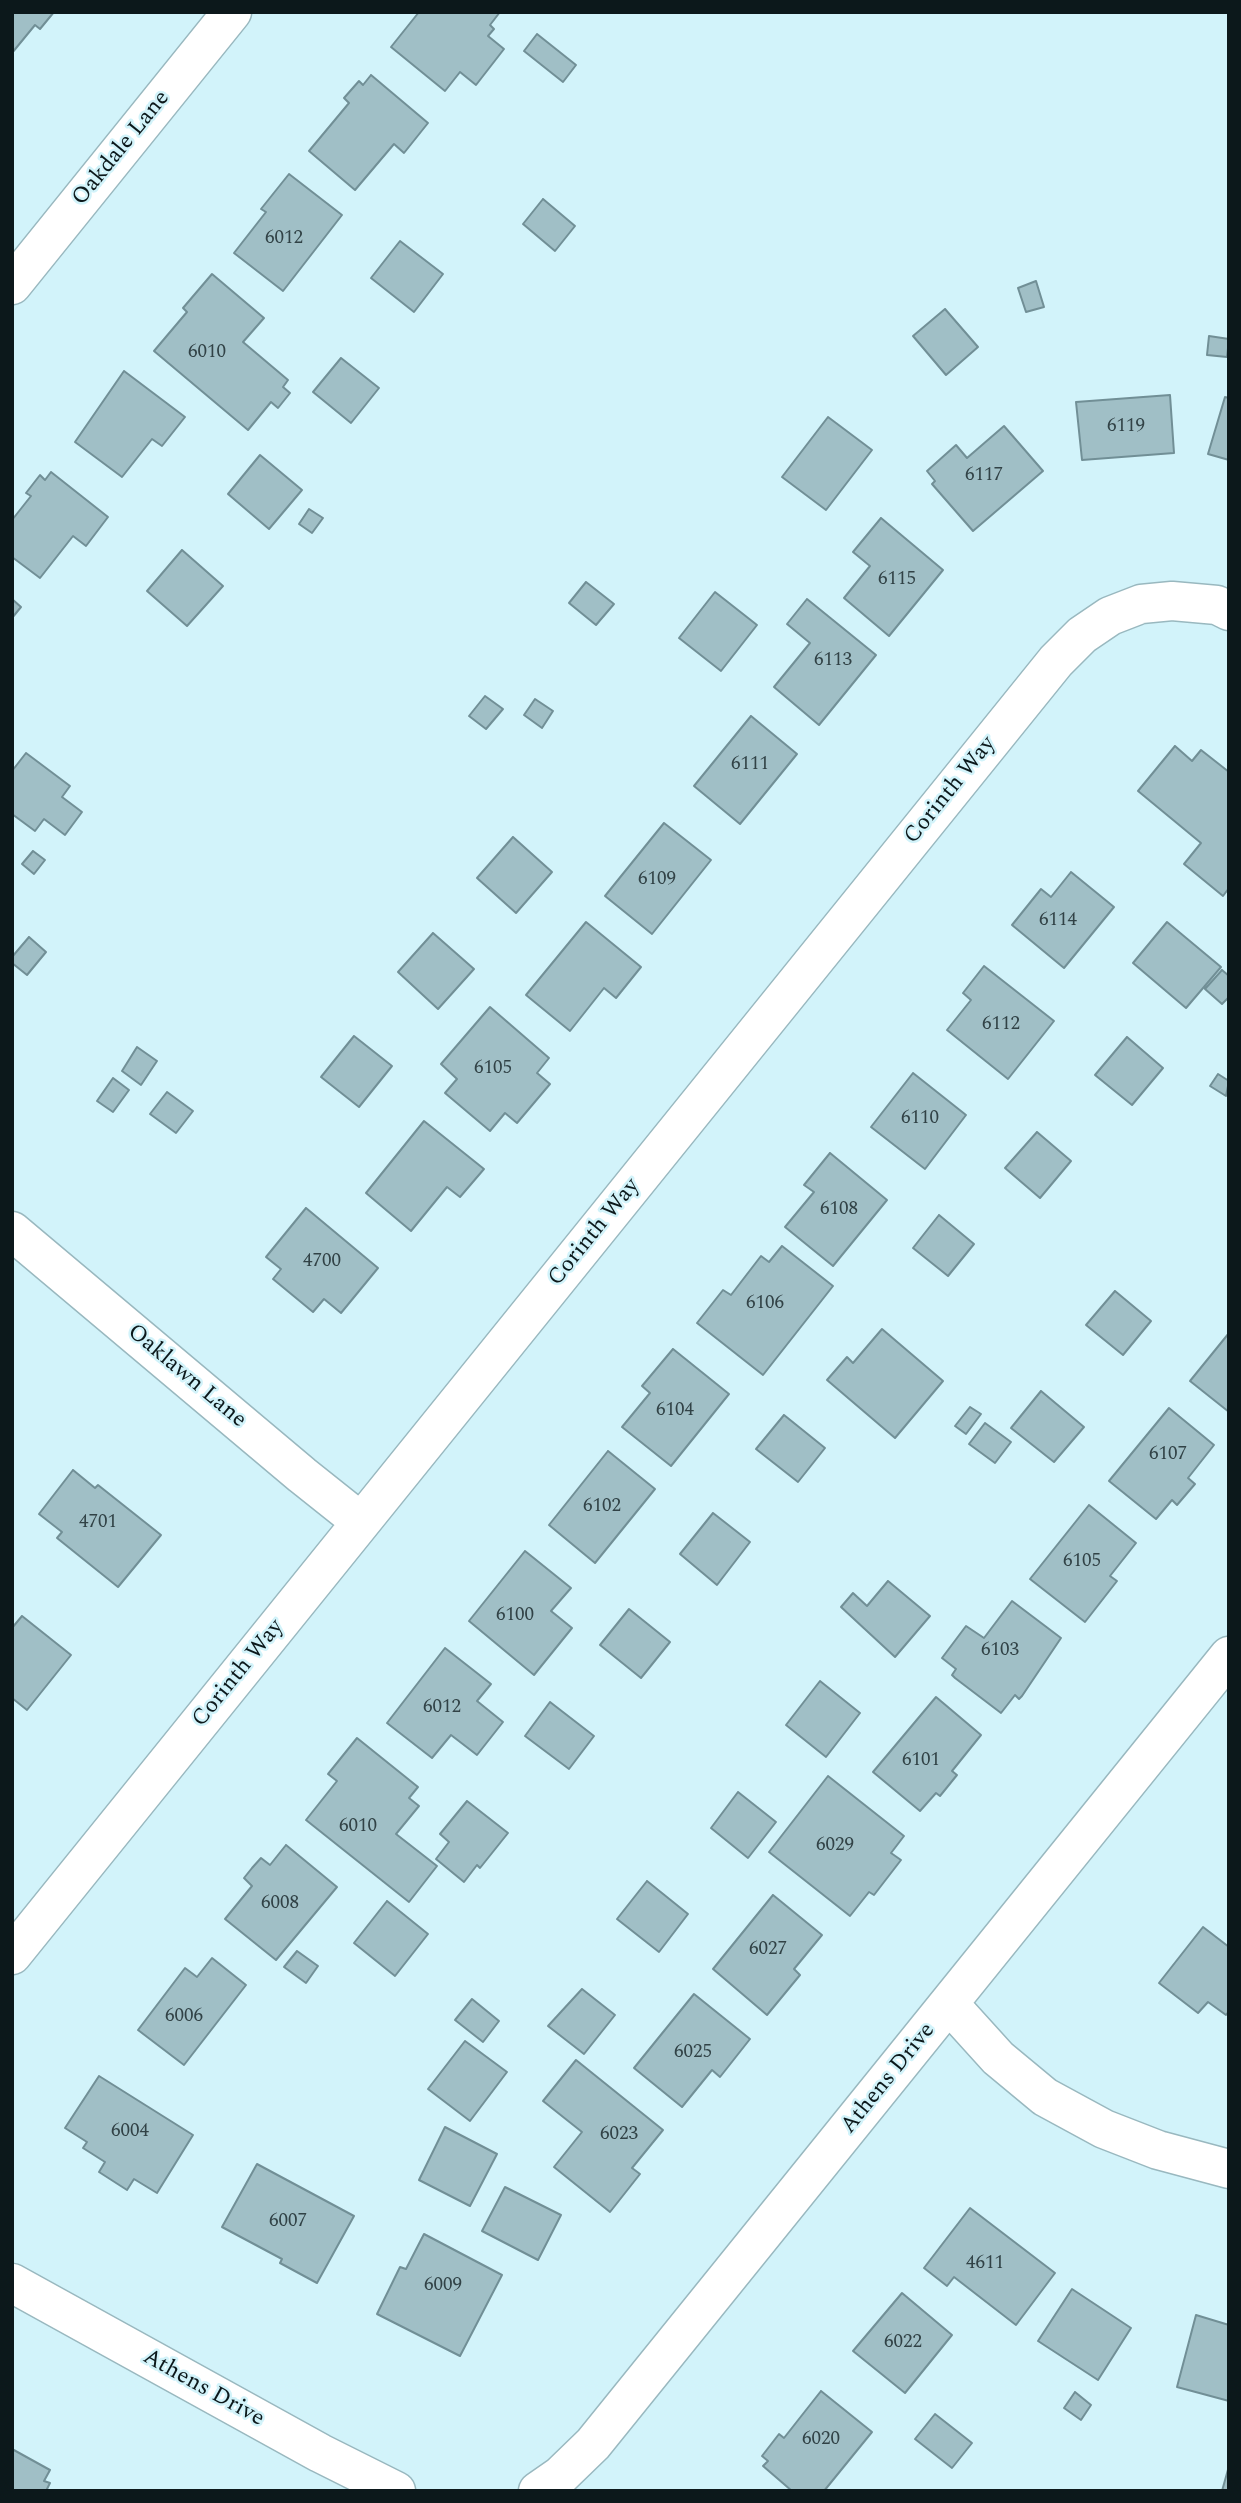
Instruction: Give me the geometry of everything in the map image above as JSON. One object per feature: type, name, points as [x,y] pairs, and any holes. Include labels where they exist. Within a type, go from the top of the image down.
[{"type":"street","name":"Oakdale Lane","points":[[12,285],[232,12]]},
{"type":"street","name":"Corinth Way","points":[[12,1955],[1056,662],[1082,635],[1110,616],[1140,604],[1172,600],[1217,605],[1229,611]]},
{"type":"street","name":"Oaklawn Lane","points":[[12,1231],[361,1522]]},
{"type":"street","name":"Athens Drive","points":[[538,2491],[561,2475],[593,2444],[1229,1656]]},
{"type":"street","points":[[950,2005],[998,2059],[1045,2097],[1104,2129],[1158,2150],[1229,2169]]},
{"type":"street","name":"Athens Drive","points":[[12,2283],[320,2453],[396,2491]]},
{"type":"building","points":[[12,12],[54,12],[40,29],[35,25],[12,53]]},
{"type":"building","points":[[419,12],[500,12],[490,25],[494,29],[488,36],[504,49],[476,85],[460,72],[445,91],[391,47]]},
{"type":"building","points":[[537,34],[576,65],[563,82],[524,51]]},
{"type":"building","points":[[371,75],[428,123],[404,153],[394,144],[355,190],[309,151],[349,103],[344,98],[359,81],[363,85]]},
{"type":"building","points":[[289,174],[342,215],[283,291],[234,253],[266,212],[261,209]]},
{"type":"building","points":[[543,199],[575,226],[555,251],[523,224]]},
{"type":"building","points":[[400,241],[443,274],[414,312],[371,278]]},
{"type":"building","points":[[212,274],[264,318],[243,342],[288,380],[283,387],[290,393],[278,408],[271,402],[248,430],[154,351],[187,312],[183,308]]},
{"type":"building","points":[[1036,281],[1044,307],[1026,312],[1018,288]]},
{"type":"building","points":[[945,309],[978,347],[946,375],[913,336]]},
{"type":"building","points":[[1209,336],[1229,339],[1227,357],[1207,355]]},
{"type":"building","points":[[341,358],[379,388],[351,423],[313,392]]},
{"type":"building","points":[[124,371],[185,417],[162,446],[152,439],[122,477],[75,442]]},
{"type":"building","points":[[1170,395],[1174,453],[1082,460],[1076,402]]},
{"type":"building","points":[[1225,397],[1229,398],[1229,460],[1208,454]]},
{"type":"building","points":[[828,417],[872,450],[826,510],[782,477]]},
{"type":"building","points":[[1004,426],[1043,471],[973,531],[932,484],[935,481],[927,471],[956,445],[967,458]]},
{"type":"building","points":[[260,455],[302,490],[269,529],[228,494]]},
{"type":"building","points":[[51,472],[108,517],[86,546],[73,536],[40,578],[12,557],[12,520],[31,496],[26,493],[40,475],[45,480]]},
{"type":"building","points":[[309,509],[323,518],[312,533],[299,524]]},
{"type":"building","points":[[881,518],[943,570],[889,636],[844,598],[870,566],[853,552]]},
{"type":"building","points":[[182,550],[223,586],[187,626],[147,591]]},
{"type":"building","points":[[586,582],[614,604],[596,625],[569,603]]},
{"type":"building","points":[[715,592],[757,625],[721,671],[679,638]]},
{"type":"building","points":[[12,599],[21,607],[12,618]]},
{"type":"building","points":[[807,599],[876,655],[819,725],[774,687],[810,643],[787,624]]},
{"type":"building","points":[[485,696],[503,709],[486,729],[469,716]]},
{"type":"building","points":[[535,699],[553,711],[542,728],[524,715]]},
{"type":"building","points":[[751,716],[797,754],[740,824],[694,786]]},
{"type":"building","points":[[1175,746],[1192,761],[1201,750],[1229,772],[1229,888],[1223,896],[1184,864],[1201,843],[1138,791]]},
{"type":"building","points":[[26,753],[70,786],[62,797],[82,812],[65,835],[44,819],[35,831],[12,814],[12,771]]},
{"type":"building","points":[[664,823],[711,860],[652,934],[605,896]]},
{"type":"building","points":[[513,837],[552,872],[516,913],[477,878]]},
{"type":"building","points":[[33,851],[45,860],[34,874],[22,864]]},
{"type":"building","points":[[1071,872],[1114,907],[1064,968],[1012,925],[1041,889],[1051,897]]},
{"type":"building","points":[[586,922],[641,967],[616,998],[604,988],[570,1031],[526,995]]},
{"type":"building","points":[[1167,922],[1221,967],[1186,1008],[1133,963]]},
{"type":"building","points":[[433,933],[474,969],[438,1009],[398,972]]},
{"type":"building","points":[[29,937],[46,952],[27,975],[12,963],[12,957]]},
{"type":"building","points":[[984,966],[1054,1021],[1008,1079],[947,1030],[971,1000],[963,993]]},
{"type":"building","points":[[1222,970],[1229,976],[1229,997],[1222,1004],[1205,989]]},
{"type":"building","points":[[490,1007],[549,1058],[537,1073],[550,1084],[517,1123],[505,1113],[490,1131],[445,1093],[457,1079],[441,1064]]},
{"type":"building","points":[[354,1036],[392,1066],[359,1107],[321,1077]]},
{"type":"building","points":[[1127,1037],[1163,1068],[1132,1105],[1095,1075]]},
{"type":"building","points":[[137,1047],[157,1061],[141,1085],[122,1071]]},
{"type":"building","points":[[913,1073],[966,1115],[925,1169],[871,1127]]},
{"type":"building","points":[[1218,1074],[1229,1081],[1226,1096],[1210,1086]]},
{"type":"building","points":[[113,1078],[129,1090],[113,1112],[97,1101]]},
{"type":"building","points":[[167,1092],[193,1111],[176,1133],[150,1114]]},
{"type":"building","points":[[424,1121],[484,1169],[460,1197],[447,1187],[411,1231],[366,1193]]},
{"type":"building","points":[[1037,1132],[1071,1161],[1040,1198],[1005,1168]]},
{"type":"building","points":[[830,1153],[887,1200],[833,1266],[785,1227],[814,1192],[804,1185]]},
{"type":"building","points":[[306,1208],[378,1268],[341,1313],[324,1299],[313,1312],[273,1279],[281,1269],[266,1257]]},
{"type":"building","points":[[939,1215],[974,1244],[948,1276],[913,1248]]},
{"type":"building","points":[[782,1246],[833,1286],[763,1375],[697,1323],[723,1290],[731,1295],[761,1256],[769,1262]]},
{"type":"building","points":[[1115,1291],[1151,1321],[1123,1355],[1086,1325]]},
{"type":"building","points":[[882,1329],[943,1381],[895,1438],[827,1380],[847,1357],[853,1363]]},
{"type":"building","points":[[1229,1333],[1229,1412],[1190,1381]]},
{"type":"building","points":[[673,1349],[729,1394],[671,1466],[622,1427],[650,1393],[642,1386]]},
{"type":"building","points":[[1041,1391],[1084,1427],[1054,1462],[1011,1428]]},
{"type":"building","points":[[970,1407],[981,1414],[966,1434],[955,1426]]},
{"type":"building","points":[[1169,1408],[1214,1445],[1188,1478],[1195,1484],[1177,1505],[1172,1500],[1156,1519],[1109,1481]]},
{"type":"building","points":[[784,1415],[825,1448],[798,1482],[756,1449]]},
{"type":"building","points":[[985,1423],[1011,1442],[995,1463],[969,1444]]},
{"type":"building","points":[[608,1451],[655,1489],[595,1563],[549,1525]]},
{"type":"building","points":[[73,1470],[95,1488],[98,1485],[161,1535],[118,1587],[57,1538],[62,1532],[39,1514]]},
{"type":"building","points":[[1089,1505],[1136,1543],[1110,1576],[1117,1581],[1085,1622],[1030,1579]]},
{"type":"building","points":[[713,1513],[750,1542],[717,1585],[680,1554]]},
{"type":"building","points":[[525,1551],[571,1588],[551,1611],[572,1628],[534,1675],[469,1621]]},
{"type":"building","points":[[888,1581],[930,1616],[895,1657],[841,1607],[853,1593],[867,1606]]},
{"type":"building","points":[[1012,1601],[1061,1638],[1022,1696],[1019,1699],[1015,1695],[1001,1713],[955,1678],[952,1675],[956,1669],[942,1658],[966,1626],[984,1638]]},
{"type":"building","points":[[629,1609],[670,1642],[641,1678],[600,1645]]},
{"type":"building","points":[[22,1616],[71,1655],[27,1710],[12,1698],[12,1628]]},
{"type":"building","points":[[445,1648],[491,1684],[477,1701],[503,1722],[477,1755],[451,1735],[432,1758],[387,1723]]},
{"type":"building","points":[[820,1681],[860,1713],[826,1757],[786,1725]]},
{"type":"building","points":[[936,1697],[981,1735],[952,1771],[957,1775],[940,1796],[936,1793],[920,1811],[873,1772]]},
{"type":"building","points":[[550,1702],[594,1736],[569,1769],[525,1736]]},
{"type":"building","points":[[357,1738],[418,1787],[409,1798],[419,1806],[396,1834],[437,1866],[409,1902],[306,1820],[337,1781],[328,1774]]},
{"type":"building","points":[[828,1776],[904,1836],[891,1853],[901,1860],[874,1895],[869,1892],[850,1916],[769,1852]]},
{"type":"building","points":[[738,1792],[776,1822],[748,1858],[711,1828]]},
{"type":"building","points":[[467,1801],[508,1833],[480,1868],[477,1865],[464,1882],[436,1859],[449,1842],[440,1834]]},
{"type":"building","points":[[286,1845],[337,1887],[276,1960],[225,1919],[252,1886],[244,1878],[252,1868],[261,1858],[270,1865]]},
{"type":"building","points":[[647,1881],[688,1914],[659,1952],[617,1919]]},
{"type":"building","points":[[773,1895],[822,1935],[794,1969],[800,1975],[767,2015],[713,1969]]},
{"type":"building","points":[[387,1901],[428,1934],[395,1976],[354,1943]]},
{"type":"building","points":[[1203,1927],[1229,1947],[1229,2011],[1226,2015],[1208,2002],[1198,2013],[1159,1983]]},
{"type":"building","points":[[297,1951],[318,1966],[306,1983],[284,1967]]},
{"type":"building","points":[[212,1958],[246,1985],[184,2065],[138,2030],[185,1968],[197,1977]]},
{"type":"building","points":[[582,1989],[615,2015],[584,2054],[548,2026]]},
{"type":"building","points":[[694,1994],[750,2039],[720,2077],[712,2070],[682,2107],[634,2068]]},
{"type":"building","points":[[472,1999],[499,2021],[483,2042],[455,2020]]},
{"type":"building","points":[[465,2041],[507,2072],[470,2121],[428,2089]]},
{"type":"building","points":[[576,2060],[663,2130],[632,2168],[640,2174],[610,2212],[554,2167],[582,2132],[543,2101]]},
{"type":"building","points":[[99,2076],[193,2135],[157,2193],[134,2179],[127,2190],[99,2172],[105,2162],[83,2148],[87,2142],[65,2128]]},
{"type":"building","points":[[445,2127],[497,2154],[470,2206],[419,2180]]},
{"type":"building","points":[[257,2164],[354,2216],[317,2283],[280,2263],[282,2259],[222,2227]]},
{"type":"building","points":[[505,2187],[561,2215],[538,2260],[482,2231]]},
{"type":"building","points":[[970,2208],[1055,2273],[1016,2325],[954,2277],[947,2286],[924,2268]]},
{"type":"building","points":[[424,2234],[502,2275],[460,2356],[377,2314],[400,2267],[406,2269]]},
{"type":"building","points":[[1072,2289],[1131,2328],[1098,2380],[1038,2341]]},
{"type":"building","points":[[902,2293],[952,2335],[905,2393],[853,2351]]},
{"type":"building","points":[[1196,2315],[1229,2325],[1229,2401],[1177,2387]]},
{"type":"building","points":[[821,2391],[872,2432],[824,2491],[792,2491],[763,2466],[768,2461],[762,2456],[779,2434],[784,2438]]},
{"type":"building","points":[[1075,2392],[1091,2405],[1081,2420],[1064,2408]]},
{"type":"building","points":[[935,2414],[972,2443],[952,2468],[915,2439]]},
{"type":"building","points":[[12,2449],[50,2470],[44,2481],[50,2483],[46,2491],[12,2491]]},
{"type":"building","points":[[1229,2466],[1229,2491],[1222,2491]]}]
